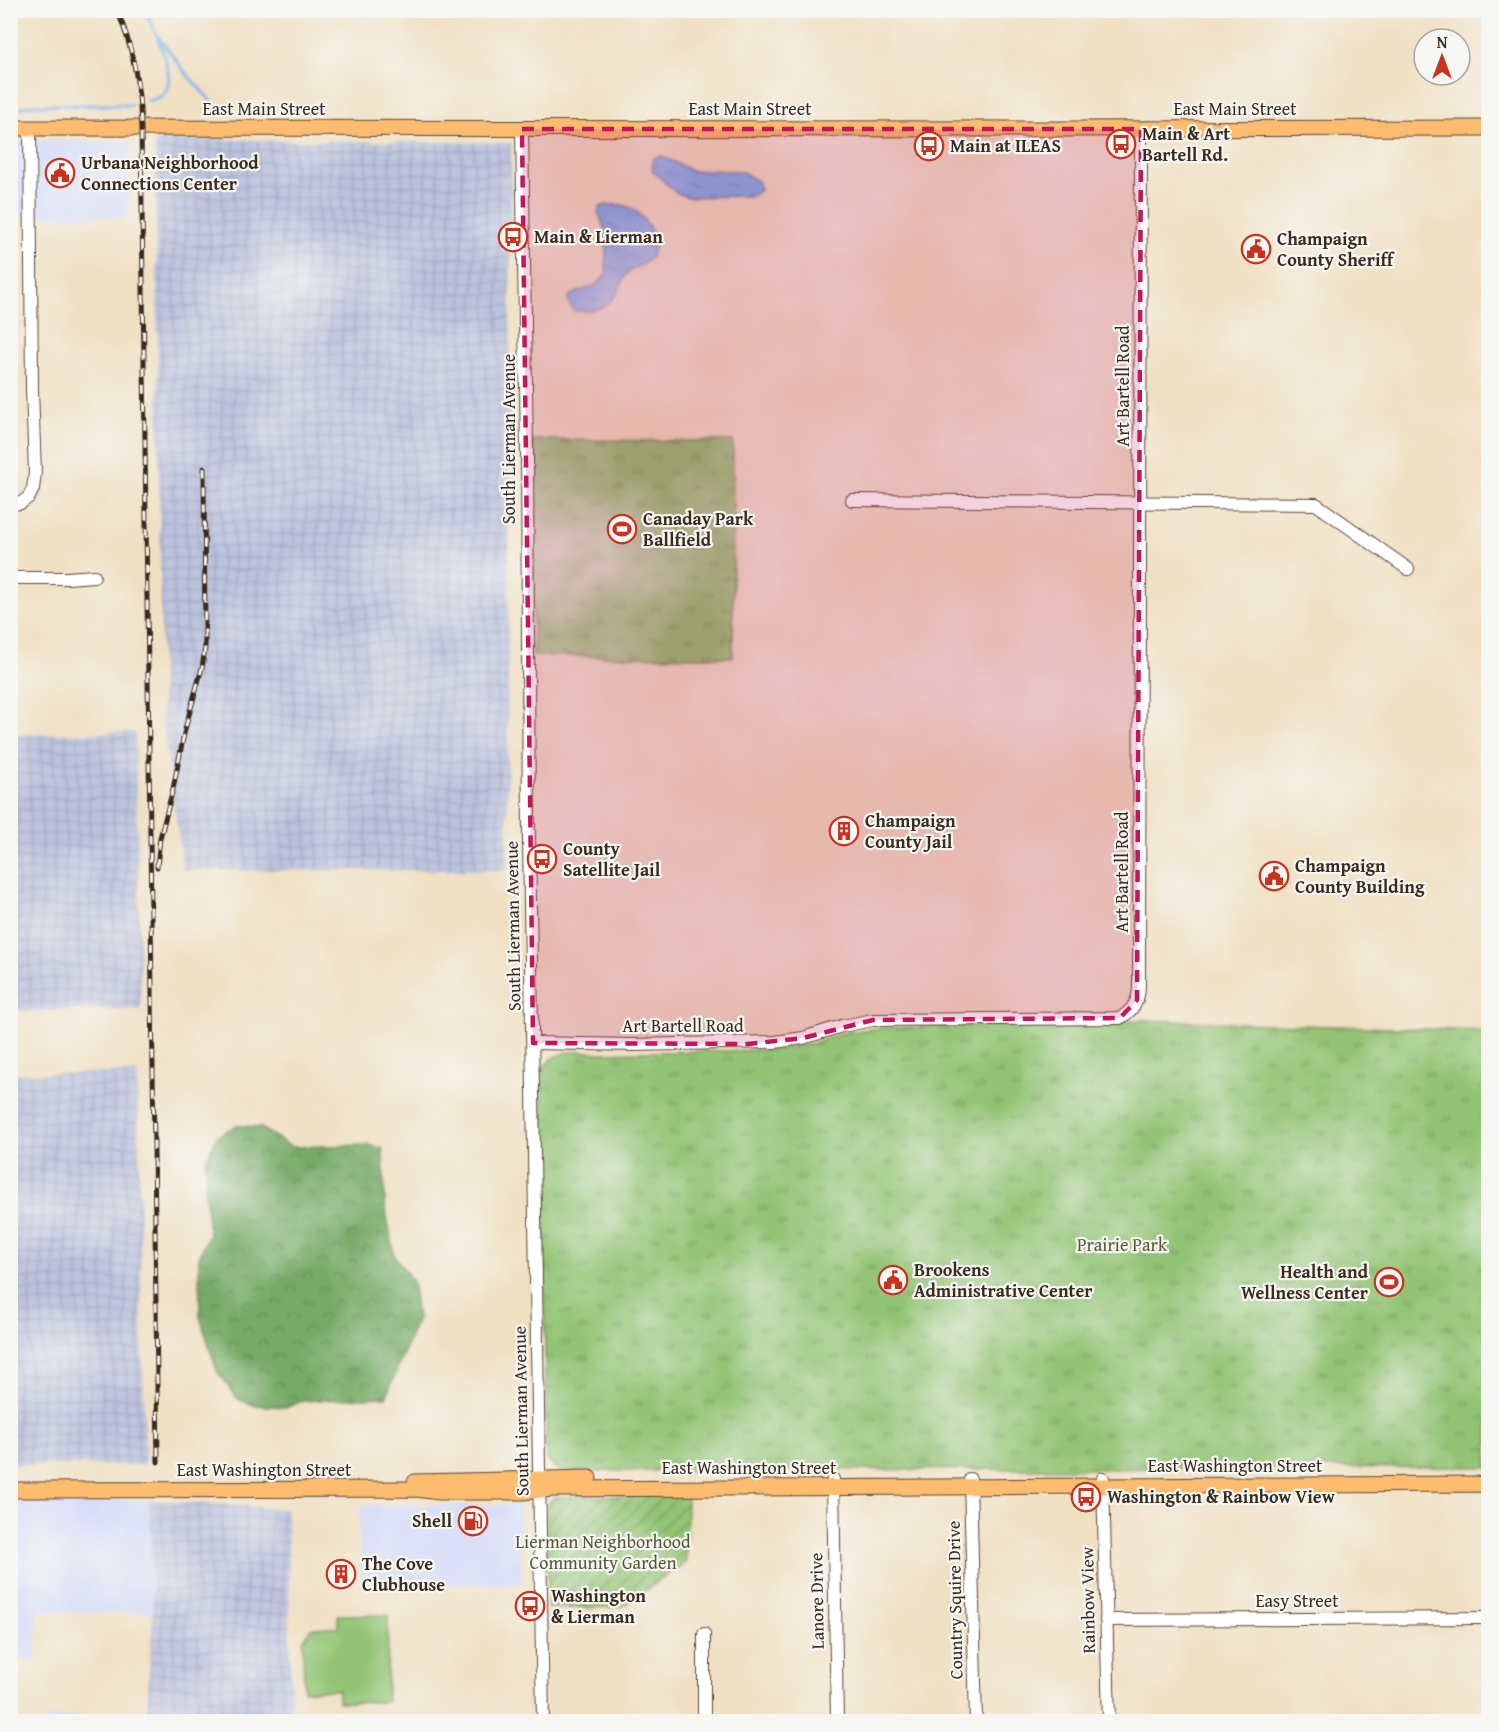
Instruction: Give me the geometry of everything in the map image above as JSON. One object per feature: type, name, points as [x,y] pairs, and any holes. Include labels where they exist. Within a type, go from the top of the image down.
[{"type":"main road","name":"East Main Street","points":[[10,128],[1488,128]]},
{"type":"main road","name":"East Washington Street","points":[[1103,1482],[1488,1476]]},
{"type":"main road","name":"East Washington Street","points":[[10,1490],[417,1489],[439,1492],[612,1478],[833,1483],[1103,1482],[1488,1485]]},
{"type":"main road","name":"East Washington Street","points":[[10,1483],[540,1485]]},
{"type":"street","points":[[16,503],[29,497],[33,489],[35,473],[30,128]]},
{"type":"street","name":"South Lierman Avenue","points":[[522,129],[527,417],[529,828],[543,1722]]},
{"type":"street","name":"Art Bartell Road","points":[[533,1043],[748,1044],[803,1038],[842,1026],[873,1020],[1120,1018],[1126,1015],[1137,1000],[1139,993],[1141,129]]},
{"type":"street","points":[[852,500],[1316,504],[1408,569]]},
{"type":"street","points":[[10,578],[94,576]]},
{"type":"street","name":"Country Squire Drive","points":[[970,1482],[976,1722]]},
{"type":"street","name":"Rainbow View","points":[[1103,1482],[1109,1722]]},
{"type":"street","name":"Lanore Drive","points":[[833,1483],[837,1722]]},
{"type":"street","name":"Easy Street","points":[[1106,1620],[1488,1618]]},
{"type":"street","points":[[704,1634],[704,1722]]},
{"type":"highlighted area","points":[[522,129],[1141,129],[1137,1000],[1120,1018],[873,1020],[803,1038],[748,1044],[533,1043]]},
{"type":"shaded area","points":[[155,139],[511,143],[507,870],[183,870],[162,717]]},
{"type":"shaded area","points":[[11,141],[130,142],[129,217],[11,216]]},
{"type":"shaded area","points":[[135,732],[141,1009],[11,1011],[11,735]]},
{"type":"shaded area","points":[[137,1073],[145,1465],[11,1465],[11,1074]]},
{"type":"shaded area","points":[[10,1499],[150,1500],[153,1613],[75,1613],[37,1610],[36,1660],[11,1660]]},
{"type":"shaded area","points":[[150,1500],[287,1509],[292,1721],[146,1721],[153,1613]]},
{"type":"shaded area","points":[[362,1505],[520,1505],[521,1584],[361,1585],[359,1516]]},
{"type":"shaded area","points":[[47,1717],[145,1717],[146,1721],[47,1722]]},
{"type":"green space","points":[[532,440],[733,441],[733,657],[533,656]]},
{"type":"green space","name":"Prairie Park","points":[[1145,1020],[1488,1031],[1488,1467],[563,1471],[557,1469],[546,1458],[542,1072],[552,1059],[566,1053],[583,1051],[600,1053],[769,1050],[807,1045],[846,1032],[882,1028]]},
{"type":"green space","points":[[237,1125],[261,1128],[291,1147],[368,1145],[383,1148],[385,1205],[394,1255],[413,1282],[417,1319],[386,1397],[302,1401],[287,1407],[254,1405],[238,1399],[217,1371],[200,1317],[199,1257],[209,1234],[205,1193],[206,1161],[217,1136]]},
{"type":"green space","name":"Lierman Neighborhood Community Garden","points":[[687,1495],[686,1562],[622,1607],[548,1608],[547,1505],[554,1497]]},
{"type":"green space","points":[[338,1615],[388,1615],[387,1702],[338,1702],[338,1690],[304,1690],[303,1641],[311,1628],[338,1627]]},
{"type":"water","points":[[661,156],[692,171],[743,172],[758,182],[760,190],[752,196],[688,197],[675,192],[652,170],[653,159]]},
{"type":"water","points":[[626,206],[644,219],[654,240],[652,255],[647,262],[629,272],[616,295],[603,307],[574,311],[568,301],[569,296],[598,283],[606,274],[606,232],[598,212],[600,207]]},
{"type":"waterway","points":[[145,10],[166,61],[169,81],[164,94],[148,101]]},
{"type":"waterway","points":[[158,36],[184,71],[218,109]]},
{"type":"waterway","points":[[12,111],[29,105],[132,105]]},
{"type":"railway","points":[[117,10],[128,39],[135,68],[141,129],[158,1462]]},
{"type":"railway","points":[[157,867],[160,838],[205,648],[204,468]]},
{"type":"place","name":"Main & Art Bartell Rd.","points":[[1121,144]]},
{"type":"place","name":"Main at ILEAS","points":[[929,146]]},
{"type":"place","name":"Urbana Neighborhood Connections Center","points":[[60,173]]},
{"type":"place","name":"Main & Lierman","points":[[513,237]]},
{"type":"place","name":"Champaign County Sheriff","points":[[1256,249]]},
{"type":"place","name":"Canaday Park Ballfield","points":[[622,529]]},
{"type":"place","name":"Champaign County Jail","points":[[844,831]]},
{"type":"place","name":"County Satellite Jail","points":[[542,859]]},
{"type":"place","name":"Champaign County Building","points":[[1274,876]]},
{"type":"place","name":"Brookens Administrative Center","points":[[893,1280]]},
{"type":"place","name":"Health and Wellness Center","points":[[1389,1282]]},
{"type":"place","name":"Washington & Rainbow View","points":[[1086,1497]]},
{"type":"place","name":"Shell","points":[[473,1521]]},
{"type":"place","name":"The Cove Clubhouse","points":[[341,1574]]},
{"type":"place","name":"Washington & Lierman","points":[[530,1606]]}]
